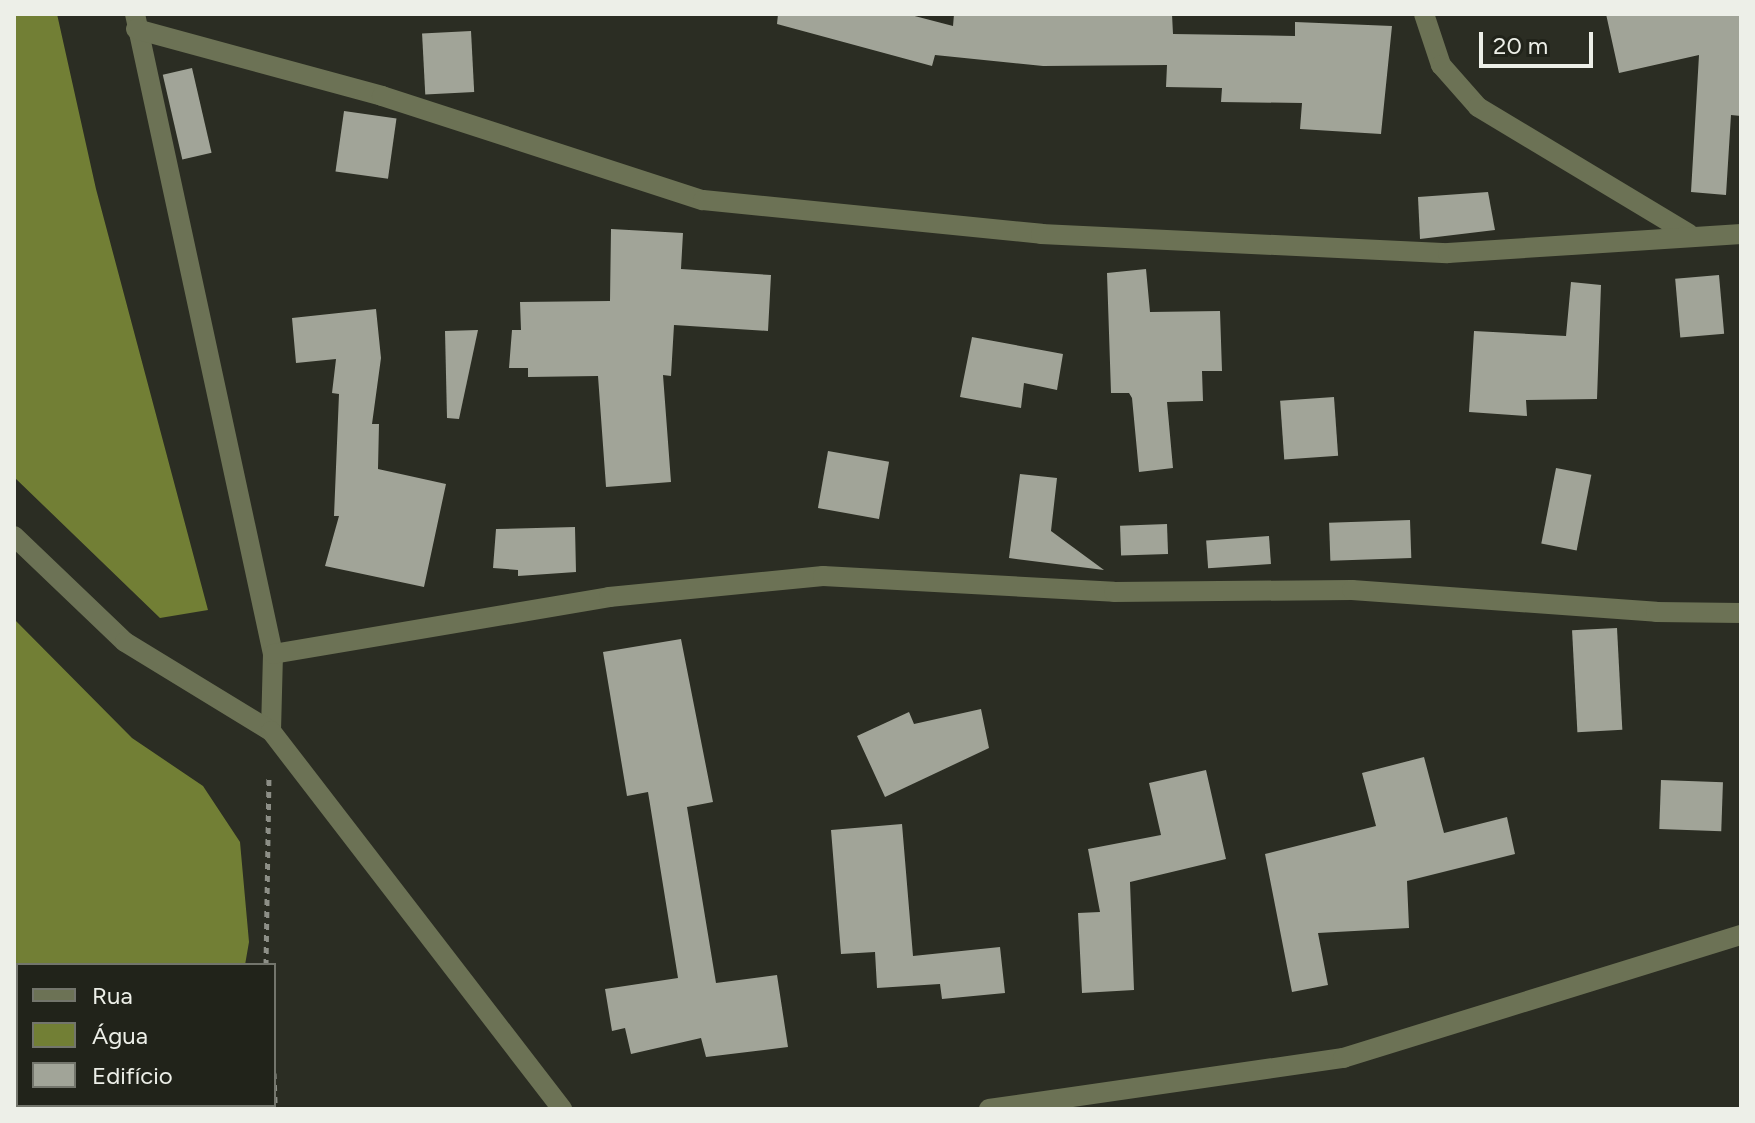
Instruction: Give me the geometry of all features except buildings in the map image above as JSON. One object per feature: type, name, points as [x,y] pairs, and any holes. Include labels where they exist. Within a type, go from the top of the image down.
[{"type":"street","points":[[1424,14],[1441,65],[1478,107],[1689,234]]},
{"type":"street","points":[[135,21],[382,96],[703,200],[1041,234],[1448,253],[1689,234],[1741,234]]},
{"type":"street","points":[[135,21],[182,221],[273,654],[271,731]]},
{"type":"street","points":[[14,536],[125,642],[271,731],[562,1109]]},
{"type":"street","points":[[273,654],[609,597],[823,576],[1114,592],[1352,590],[1741,613]]},
{"type":"street","points":[[989,1109],[1343,1058],[1741,935]]},
{"type":"path","points":[[266,963],[263,920],[271,731]]},
{"type":"water","points":[[14,14],[57,14],[96,189],[208,610],[160,618],[14,477]]},
{"type":"water","points":[[14,619],[132,738],[203,786],[240,842],[249,942],[245,963],[16,963],[16,1107],[188,1109],[14,1109]]}]
